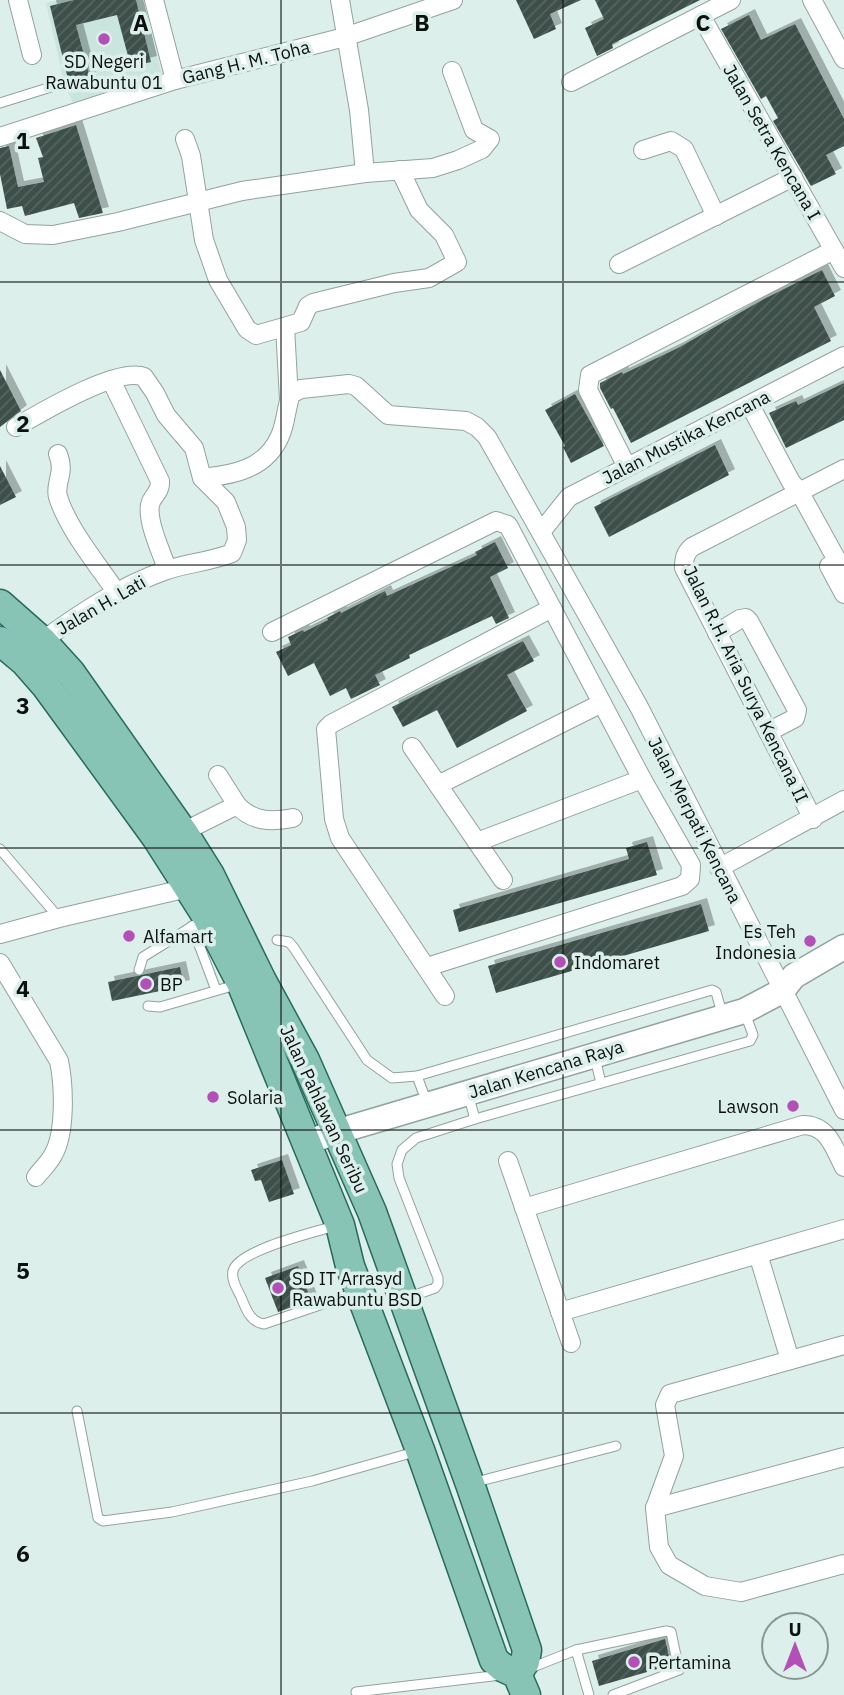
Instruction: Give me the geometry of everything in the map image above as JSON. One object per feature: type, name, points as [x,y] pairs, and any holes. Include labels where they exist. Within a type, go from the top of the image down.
[{"type":"main road","name":"Jalan Pahlawan Seribu","points":[[0,604],[42,641],[71,673],[84,715],[188,888],[228,987],[308,1142],[340,1225],[350,1266],[420,1450],[494,1660],[521,1684]]},
{"type":"main road","name":"Jalan Pahlawan Seribu","points":[[0,641],[84,715],[183,832],[215,885],[262,981],[305,1060],[372,1212],[470,1484],[527,1650],[521,1684]]},
{"type":"street","points":[[18,0],[32,54]]},
{"type":"street","points":[[154,0],[175,80]]},
{"type":"street","points":[[340,0],[359,110],[365,173]]},
{"type":"street","name":"Gang H. M. Toha","points":[[0,137],[175,80],[345,37],[453,0]]},
{"type":"street","points":[[570,82],[731,0]]},
{"type":"street","points":[[812,0],[844,58]]},
{"type":"street","name":"Jalan Setra Kencana I","points":[[701,16],[844,268]]},
{"type":"street","points":[[0,221],[25,234],[53,235],[242,191],[365,173],[433,168],[458,160],[482,149],[490,139],[474,130],[452,71]]},
{"type":"street","points":[[185,139],[191,156],[204,240],[218,279],[247,329],[256,335],[301,322],[308,306],[313,303],[394,283],[429,278],[457,262],[444,235],[419,210],[400,170]]},
{"type":"street","points":[[643,150],[671,141],[684,149],[716,216]]},
{"type":"street","points":[[620,264],[793,177]]},
{"type":"street","points":[[627,467],[588,390],[590,375],[834,250]]},
{"type":"street","points":[[202,478],[237,474],[265,457],[280,437],[289,399],[285,327]]},
{"type":"street","name":"Jalan Mustika Kencana","points":[[541,533],[569,497],[844,356]]},
{"type":"street","name":"Jalan H. Lati","points":[[16,427],[49,407],[111,380],[132,374],[144,377],[166,415],[194,448],[202,478],[226,502],[236,527],[236,548],[225,555],[167,569],[117,593],[42,641]]},
{"type":"street","points":[[111,380],[160,481],[160,490],[150,504],[150,517],[167,569]]},
{"type":"street","name":"Jalan Merpati Kencana","points":[[289,399],[301,388],[342,383],[356,386],[388,415],[466,421],[487,437],[639,707],[782,991],[843,1103]]},
{"type":"street","points":[[750,405],[844,594]]},
{"type":"street","points":[[58,454],[62,466],[58,496],[79,537],[117,593]]},
{"type":"street","points":[[794,489],[844,469]]},
{"type":"street","points":[[794,489],[844,573]]},
{"type":"street","name":"Jalan R.H. Aria Surya Kencana II","points":[[794,489],[692,547],[685,555],[684,568],[813,819]]},
{"type":"street","points":[[272,632],[496,521],[508,525],[642,779],[691,865],[690,879],[682,886],[427,967]]},
{"type":"street","points":[[445,996],[340,838],[334,819],[326,729],[552,608]]},
{"type":"street","points":[[717,633],[742,618],[749,621],[797,710],[795,718],[768,732]]},
{"type":"street","points":[[438,785],[602,703]]},
{"type":"street","points":[[639,707],[634,716],[639,730],[649,744],[659,747]]},
{"type":"street","points":[[622,739],[639,730]]},
{"type":"street","points":[[412,747],[503,880]]},
{"type":"street","points":[[218,775],[243,812],[273,822],[293,818]]},
{"type":"street","points":[[477,842],[642,779]]},
{"type":"street","points":[[719,868],[844,800]]},
{"type":"street","points":[[183,832],[237,805]]},
{"type":"street","points":[[0,934],[188,888]]},
{"type":"street","name":"Jalan Kencana Raya","points":[[782,991],[794,976],[844,947]]},
{"type":"street","points":[[0,963],[59,1061],[61,1072],[63,1110],[59,1136],[54,1155],[36,1177]]},
{"type":"street","name":"Jalan Kencana Raya","points":[[308,1142],[427,1104],[734,1014],[782,991],[803,990],[844,966]]},
{"type":"street","points":[[524,1208],[803,1125],[821,1128],[844,1167]]},
{"type":"street","points":[[508,1161],[571,1343]]},
{"type":"street","points":[[560,1312],[844,1229]]},
{"type":"street","points":[[758,1254],[790,1360]]},
{"type":"street","points":[[844,1345],[670,1394],[665,1405],[674,1456],[655,1508],[659,1546],[664,1559],[678,1572],[705,1586],[741,1592],[844,1564]]},
{"type":"street","points":[[655,1508],[844,1457]]},
{"type":"lane","points":[[0,103],[51,87]]},
{"type":"lane","points":[[0,849],[59,918]]},
{"type":"lane","points":[[138,970],[138,964],[143,957],[200,922]]},
{"type":"lane","points":[[277,940],[289,942],[367,1060],[392,1078],[418,1076],[712,990],[753,1035],[750,1041],[475,1119],[416,1139],[402,1150],[397,1164],[399,1178],[439,1284],[435,1288],[402,1299]]},
{"type":"lane","points":[[148,1006],[160,1007],[228,987]]},
{"type":"lane","points":[[594,1055],[601,1083]]},
{"type":"lane","points":[[418,1076],[427,1104]]},
{"type":"lane","points":[[467,1093],[475,1119]]},
{"type":"lane","points":[[340,1225],[256,1251],[239,1261],[234,1268],[233,1280],[247,1312],[255,1321],[264,1324],[360,1292]]},
{"type":"lane","points":[[77,1411],[98,1518],[103,1521],[173,1512],[312,1481],[420,1450]]},
{"type":"lane","points":[[470,1484],[616,1446]]},
{"type":"lane","points":[[356,1692],[521,1684],[576,1650],[671,1632],[679,1670],[614,1695]]},
{"type":"lane","points":[[576,1650],[589,1695]]},
{"type":"shaded area","name":"SD Negeri Rawabuntu 01","points":[[58,0],[143,0],[162,75],[74,105],[65,86],[46,3]]},
{"type":"building","points":[[74,0],[136,0],[151,62],[131,67],[117,15],[76,25],[90,78],[69,83],[50,6]]},
{"type":"building","points":[[516,0],[581,0],[550,14],[556,29],[534,39]]},
{"type":"building","points":[[595,0],[700,0],[612,44],[613,48],[597,56],[585,28],[604,19]]},
{"type":"building","points":[[749,15],[761,40],[795,24],[844,119],[844,146],[826,155],[836,174],[811,186],[773,121],[778,118],[766,96],[761,99],[721,29]]},
{"type":"building","points":[[76,125],[103,213],[79,218],[74,203],[25,216],[22,206],[7,209],[0,174],[0,148],[9,146],[18,187],[44,182],[38,158],[43,157],[36,138]]},
{"type":"building","points":[[822,270],[835,296],[814,307],[831,341],[631,443],[600,388],[600,383],[678,348],[764,299]]},
{"type":"building","points":[[0,370],[21,411],[0,427]]},
{"type":"building","points":[[844,383],[844,420],[786,448],[769,413],[796,401],[798,405]]},
{"type":"building","points":[[575,394],[604,446],[571,463],[563,447],[565,446],[545,410]]},
{"type":"building","points":[[715,445],[729,475],[609,537],[594,507]]},
{"type":"building","points":[[0,466],[16,497],[0,505]]},
{"type":"building","points":[[495,542],[508,568],[490,577],[509,618],[496,624],[492,616],[409,655],[410,658],[375,675],[380,685],[351,699],[346,688],[330,696],[314,663],[288,676],[276,652],[291,645],[288,637],[303,630],[304,632],[340,611],[341,613],[385,591],[387,596],[477,555],[475,552]]},
{"type":"building","points":[[523,641],[534,661],[507,675],[527,711],[457,748],[437,710],[403,727],[392,707]]},
{"type":"building","points":[[647,842],[657,875],[459,932],[453,910],[629,859],[626,848]]},
{"type":"building","points":[[701,904],[709,931],[496,993],[488,966]]},
{"type":"building","name":"BP","points":[[180,967],[184,986],[112,1001],[108,982]]},
{"type":"building","points":[[282,1160],[294,1194],[269,1202],[261,1180],[255,1181],[251,1170]]},
{"type":"building","points":[[298,1266],[311,1300],[278,1312],[265,1278]]},
{"type":"building","name":"Pertamina","points":[[665,1639],[671,1665],[599,1686],[592,1661]]},
{"type":"place","name":"SD Negeri Rawabuntu 01","points":[[104,39]]},
{"type":"place","name":"Alfamart","points":[[129,936]]},
{"type":"place","name":"Es Teh Indonesia","points":[[810,941]]},
{"type":"place","name":"Indomaret","points":[[560,962]]},
{"type":"place","name":"BP","points":[[146,984]]},
{"type":"place","name":"Solaria","points":[[213,1097]]},
{"type":"place","name":"Lawson","points":[[793,1106]]},
{"type":"place","name":"SD IT Arrasyd Rawabuntu BSD","points":[[278,1288]]},
{"type":"place","name":"Pertamina","points":[[634,1662]]}]
